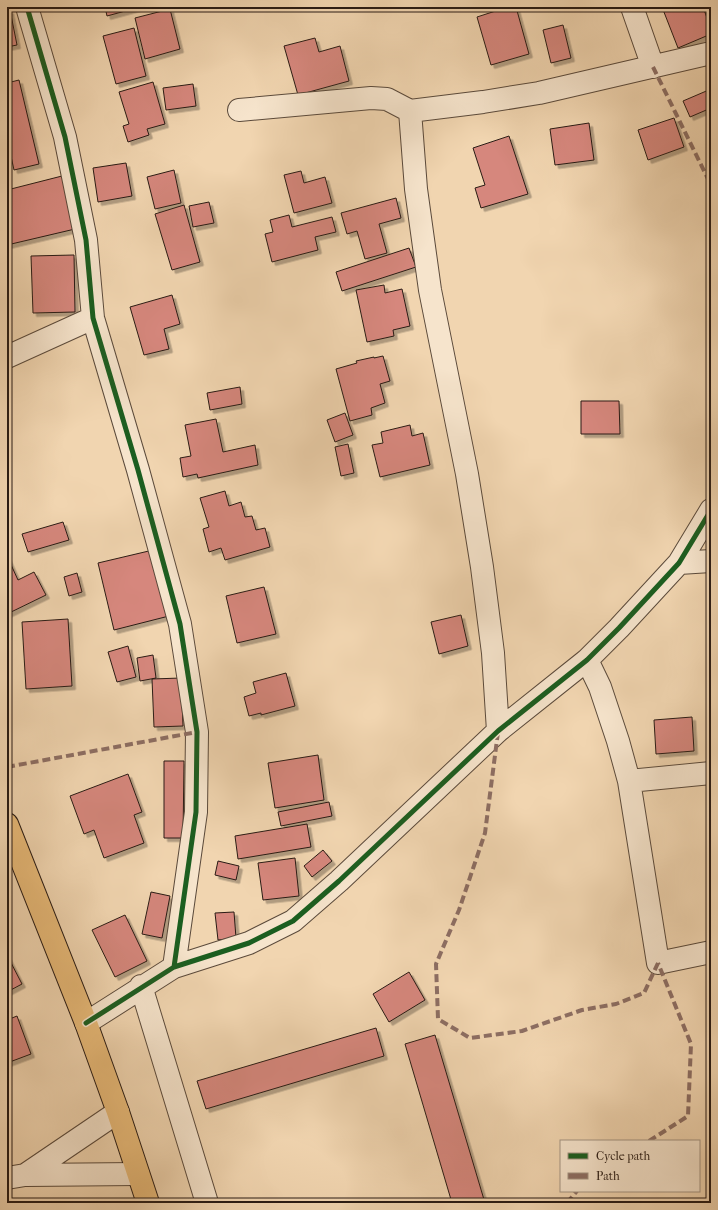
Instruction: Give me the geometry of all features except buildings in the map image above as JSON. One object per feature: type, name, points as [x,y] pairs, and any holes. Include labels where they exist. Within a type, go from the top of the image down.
[{"type":"main road","points":[[7,824],[86,1023],[118,1112],[148,1203]]},
{"type":"street","points":[[26,7],[65,137],[86,240],[93,318],[138,470],[180,624],[198,732],[196,812],[174,967]]},
{"type":"street","points":[[632,7],[653,67]]},
{"type":"street","points":[[238,110],[371,98],[387,99],[410,111],[483,102],[539,92],[711,53]]},
{"type":"street","points":[[410,111],[416,189],[430,290],[467,474],[482,568],[493,653],[498,731]]},
{"type":"street","points":[[7,356],[93,318]]},
{"type":"street","points":[[86,1023],[141,986],[174,967],[249,942],[293,921],[340,881],[498,731],[587,660],[679,563],[711,510]]},
{"type":"street","points":[[679,563],[711,562]]},
{"type":"street","points":[[587,660],[600,687],[618,740],[629,780],[658,963],[711,952]]},
{"type":"street","points":[[629,780],[711,773]]},
{"type":"street","points":[[141,986],[207,1203]]},
{"type":"street","points":[[16,1177],[118,1112]]},
{"type":"street","points":[[16,1177],[138,1174]]},
{"type":"marked path","points":[[653,67],[711,185]]},
{"type":"marked path","points":[[7,767],[197,732]]},
{"type":"marked path","points":[[498,732],[485,833],[459,910],[436,964],[438,1019],[470,1038],[522,1031],[582,1010],[616,1004],[644,993],[658,963]]},
{"type":"marked path","points":[[651,1140],[688,1116],[691,1044],[658,963]]},
{"type":"marked path","points":[[567,1203],[576,1192]]},
{"type":"cycle path","points":[[27,7],[65,137],[86,240],[93,318],[138,470],[180,624],[197,732],[196,812],[174,967]]},
{"type":"cycle path","points":[[86,1023],[174,967],[249,943],[293,921],[339,881],[498,731],[587,660],[679,563],[711,510]]}]
